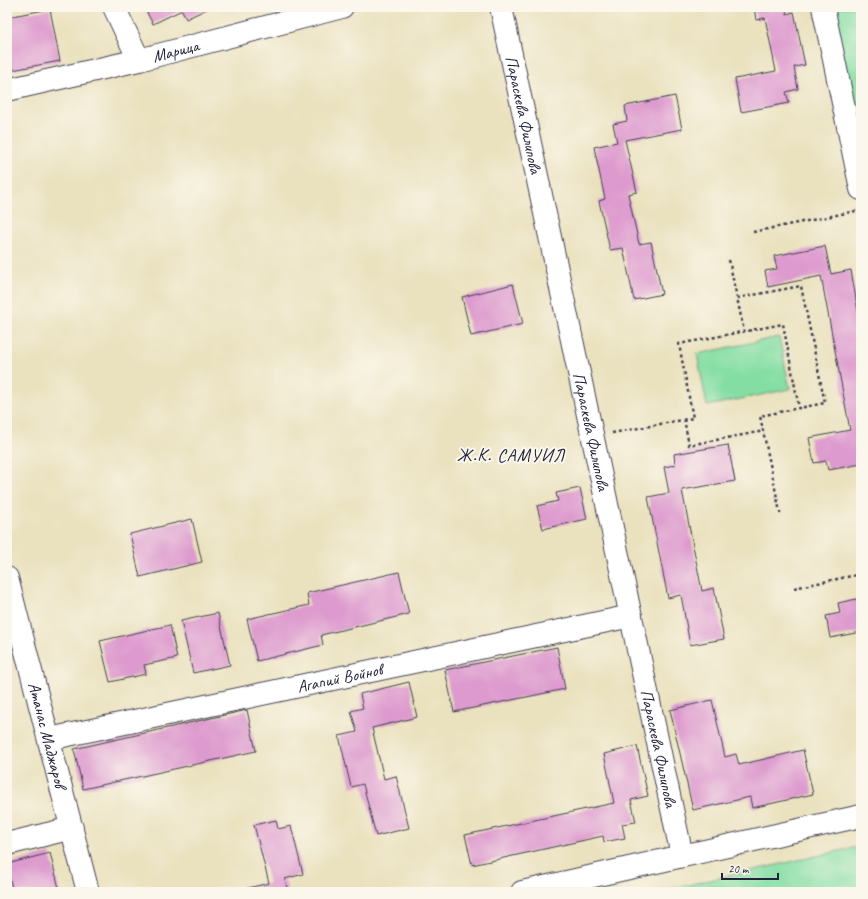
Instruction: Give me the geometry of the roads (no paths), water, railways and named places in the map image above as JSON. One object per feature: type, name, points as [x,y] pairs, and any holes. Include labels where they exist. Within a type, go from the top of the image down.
[{"type":"street","points":[[114,7],[139,60]]},
{"type":"street","name":"Марица","points":[[7,90],[139,60],[342,7]]},
{"type":"street","name":"Параскева Филипова","points":[[501,7],[682,856]]},
{"type":"street","points":[[823,7],[861,189]]},
{"type":"street","name":"Атанас Маджаров","points":[[7,578],[88,892]]},
{"type":"street","name":"Агапий Войнов","points":[[49,739],[631,616]]},
{"type":"street","points":[[522,892],[861,816]]},
{"type":"street","points":[[7,844],[72,828]]},
{"type":"district","name":"Ж.К. САМУИЛ","points":[[511,455]]}]
